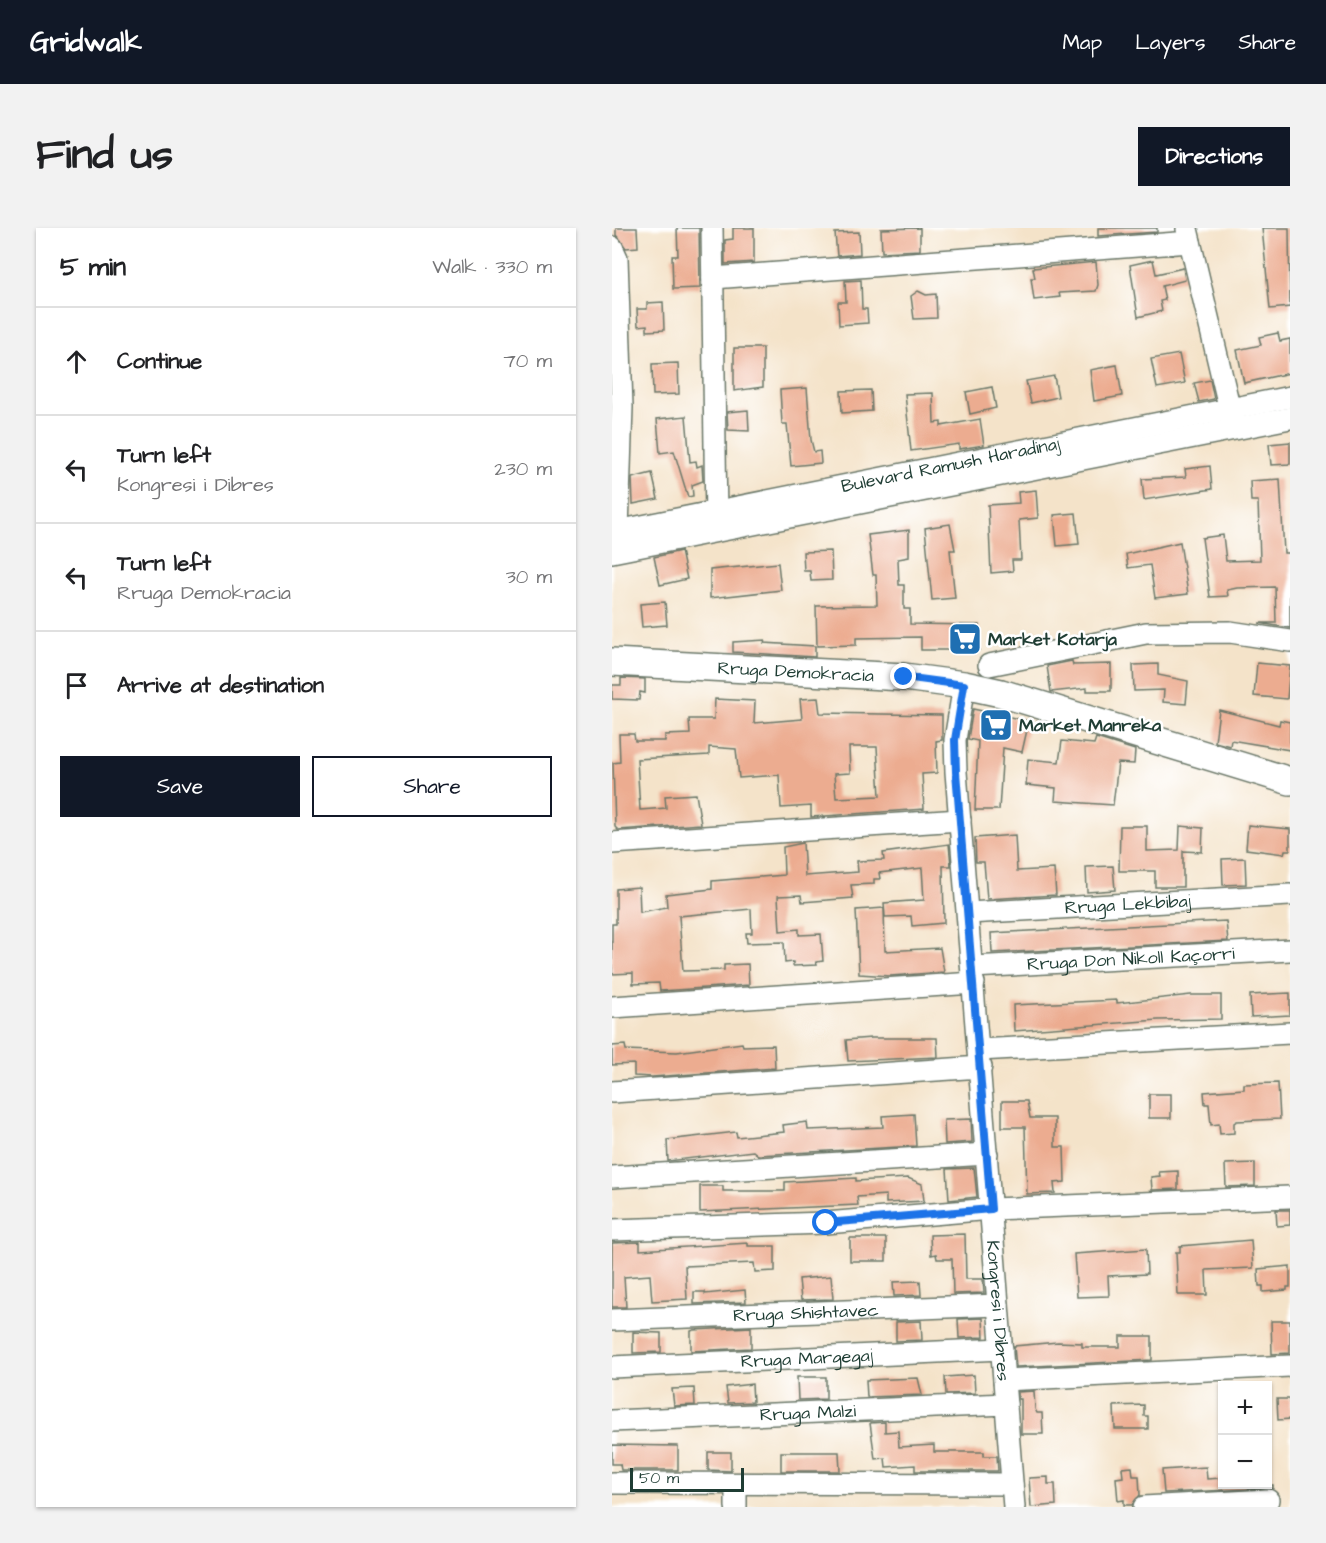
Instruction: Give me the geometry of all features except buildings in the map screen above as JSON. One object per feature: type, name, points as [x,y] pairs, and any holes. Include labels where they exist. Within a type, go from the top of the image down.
[{"type":"main road","name":"Rruga Demokracia","points":[[612,662],[904,677],[964,685],[1000,693],[1290,781]]},
{"type":"street","points":[[712,228],[716,531]]},
{"type":"street","points":[[712,278],[1188,235],[1232,419]]},
{"type":"street","points":[[612,247],[617,258],[622,407],[615,531]]},
{"type":"street","name":"Bulevard Ramush Haradinaj","points":[[612,552],[1232,419],[1290,397]]},
{"type":"street","name":"Bulevard Ramush Haradinaj","points":[[615,531],[716,510],[1232,419],[1290,418]]},
{"type":"street","points":[[989,665],[1146,633],[1230,632],[1290,641]]},
{"type":"street","name":"Kongresi i Dibres","points":[[964,685],[955,740],[1014,1507]]},
{"type":"street","points":[[612,843],[960,820]]},
{"type":"street","name":"Rruga Lekbibaj","points":[[968,913],[1290,895]]},
{"type":"street","name":"Rruga Don Nikoll Kaçorri","points":[[612,1007],[1290,950]]},
{"type":"street","points":[[612,1092],[1290,1033]]},
{"type":"street","points":[[612,1177],[987,1154]]},
{"type":"street","points":[[612,1230],[826,1223],[991,1209],[1290,1197]]},
{"type":"street","name":"Rruga Shishtavec","points":[[612,1320],[998,1305]]},
{"type":"street","name":"Rruga Margegaj","points":[[612,1367],[1002,1349]]},
{"type":"street","points":[[1004,1380],[1290,1366]]},
{"type":"street","name":"Rruga Malzi","points":[[612,1421],[1006,1404]]},
{"type":"street","points":[[612,1483],[1012,1484]]},
{"type":"street","points":[[736,1485],[736,1507]]},
{"type":"street","points":[[1144,1507],[1268,1500]]},
{"type":"place","name":"Market Kotarja","points":[[965,639]]},
{"type":"place","name":"Market Manreka","points":[[996,725]]},
{"type":"route","points":[[826,1223],[991,1209],[956,772],[955,740],[964,685],[904,677]]}]
